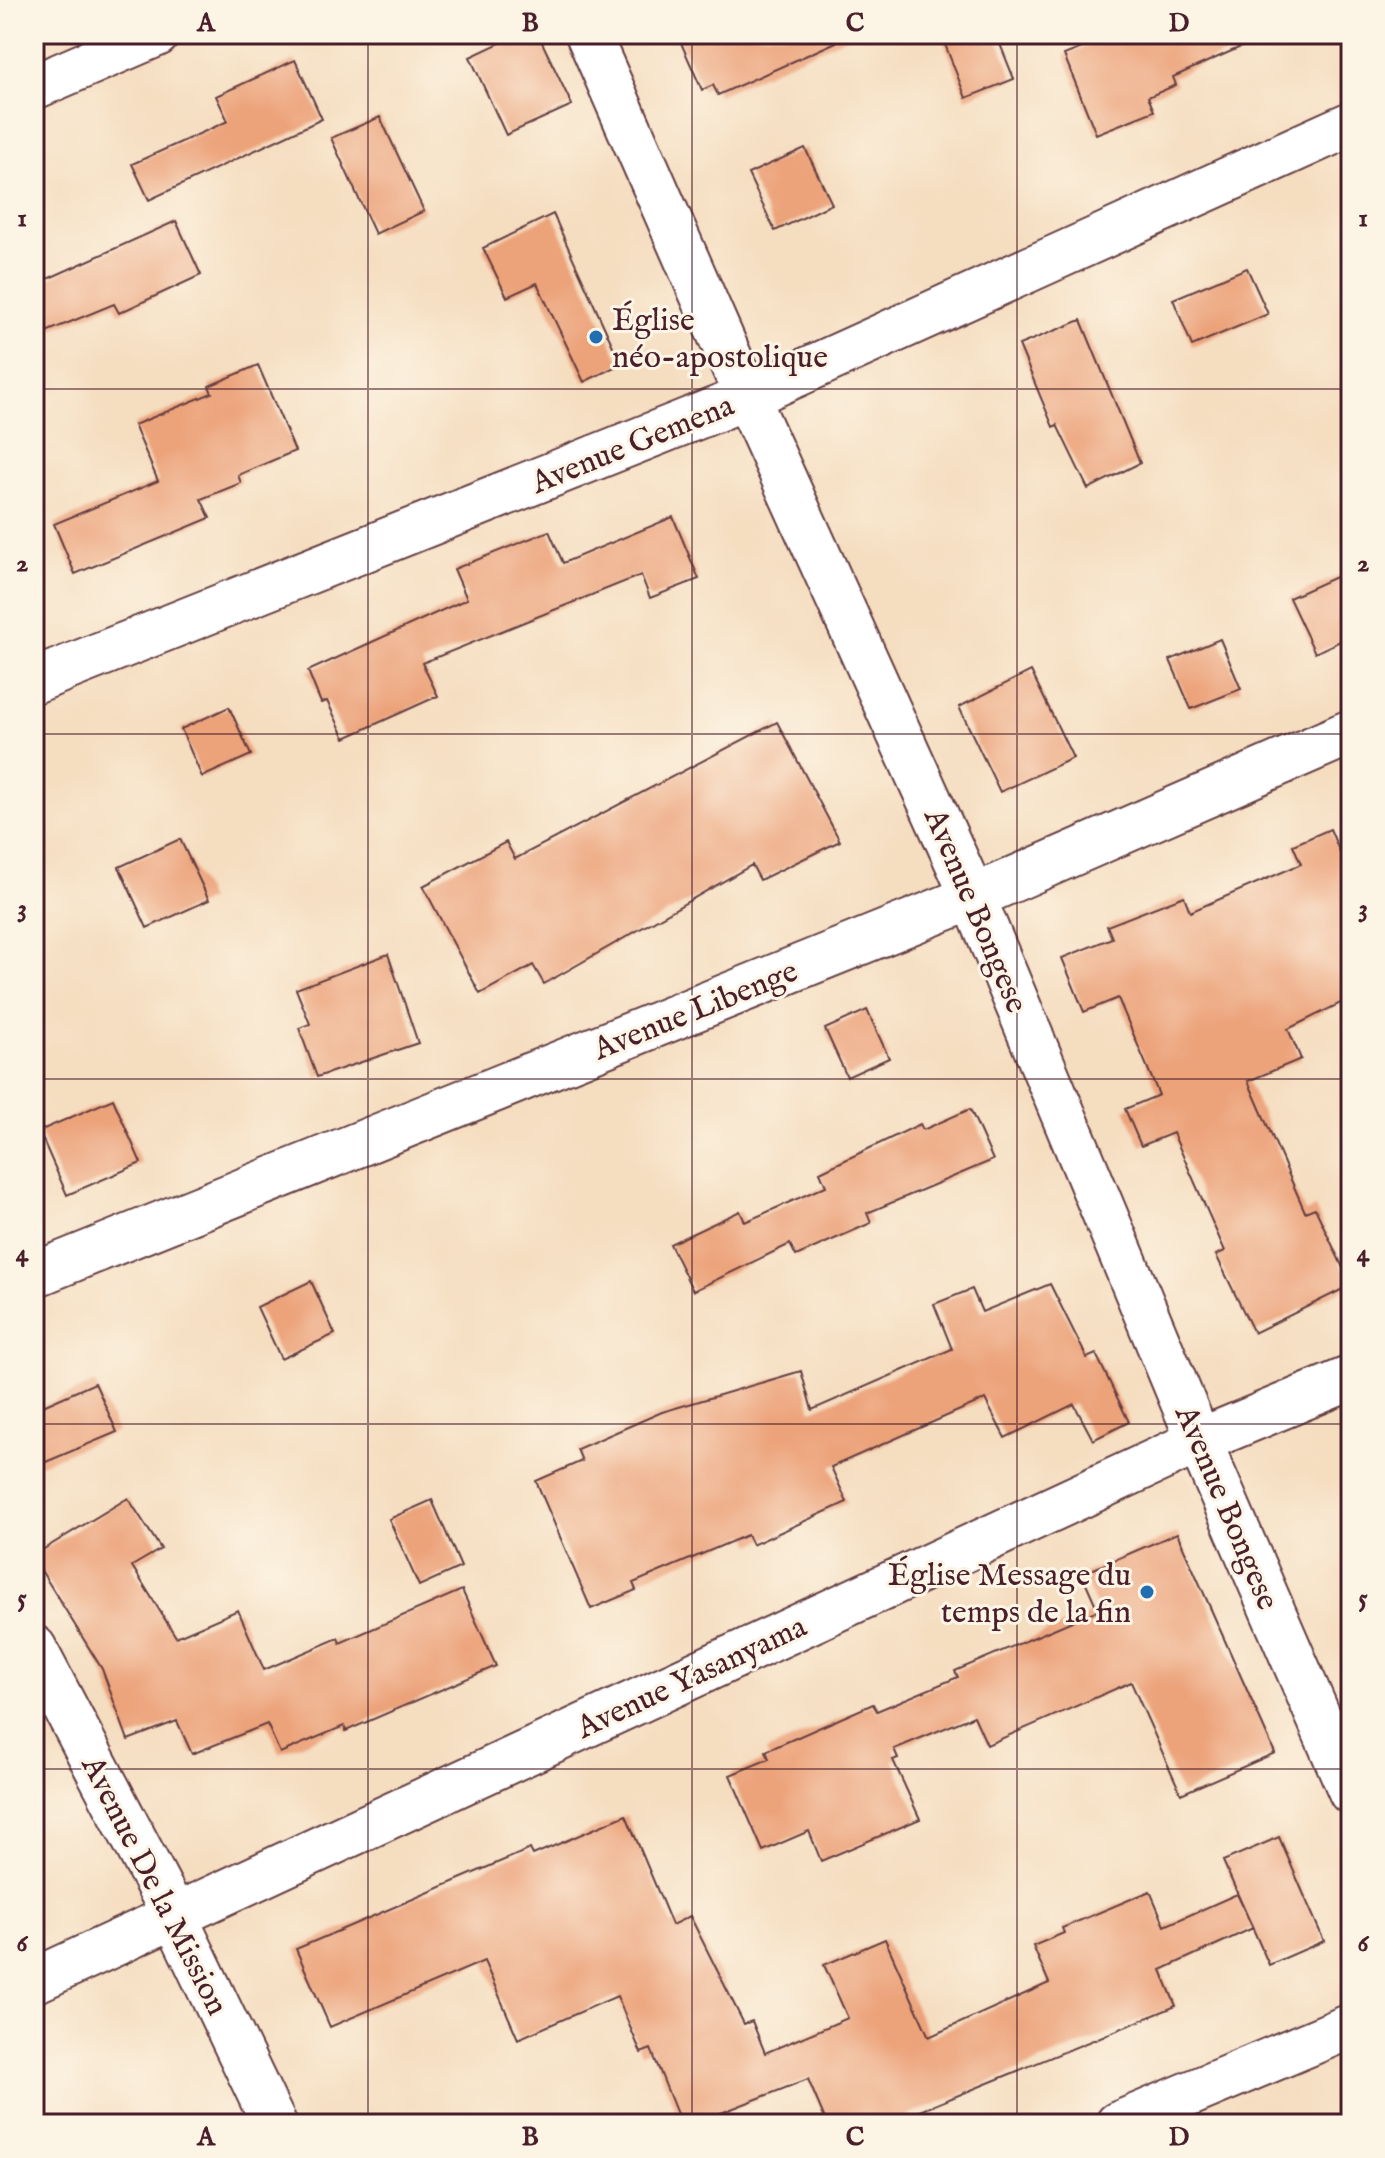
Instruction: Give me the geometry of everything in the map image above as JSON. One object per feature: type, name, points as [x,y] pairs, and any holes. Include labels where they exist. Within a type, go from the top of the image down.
[{"type":"street","points":[[34,87],[157,34]]},
{"type":"street","name":"Avenue Bongese","points":[[588,34],[747,397],[973,897],[1199,1441],[1351,1792]]},
{"type":"street","name":"Avenue Gemena","points":[[34,681],[747,397],[1351,124]]},
{"type":"street","name":"Avenue Libenge","points":[[34,1275],[973,897],[1351,732]]},
{"type":"street","name":"Avenue Yasanyama","points":[[34,1981],[1199,1441],[1351,1378]]},
{"type":"street","name":"Avenue De la Mission","points":[[34,1648],[174,1915],[274,2124]]},
{"type":"street","points":[[1118,2124],[1351,2026]]},
{"type":"building","points":[[519,34],[538,34],[572,105],[506,135],[470,57]]},
{"type":"building","points":[[677,34],[854,34],[718,95],[713,85],[702,90]]},
{"type":"building","points":[[941,34],[996,34],[1014,79],[966,98]]},
{"type":"building","points":[[1117,34],[1270,34],[1173,77],[1176,85],[1148,97],[1154,111],[1096,134],[1064,55]]},
{"type":"building","points":[[295,60],[322,119],[149,200],[132,164],[228,121],[216,96]]},
{"type":"building","points":[[380,117],[424,211],[375,234],[331,138]]},
{"type":"building","points":[[805,148],[832,204],[775,231],[748,174]]},
{"type":"building","points":[[553,214],[621,364],[584,382],[537,283],[507,297],[483,248]]},
{"type":"building","points":[[176,221],[201,275],[119,313],[114,304],[34,337],[34,285]]},
{"type":"building","points":[[1247,268],[1268,314],[1192,346],[1173,299]]},
{"type":"building","points":[[1081,320],[1140,463],[1088,489],[1057,425],[1053,427],[1019,345]]},
{"type":"building","points":[[258,365],[295,451],[238,475],[241,483],[201,499],[210,518],[75,574],[54,524],[158,481],[134,425],[212,393],[209,386]]},
{"type":"building","points":[[673,517],[699,579],[650,598],[641,575],[422,663],[438,696],[345,738],[327,701],[321,703],[308,671],[467,599],[454,569],[549,531],[563,563]]},
{"type":"building","points":[[1351,570],[1351,636],[1315,653],[1289,598]]},
{"type":"building","points":[[1220,639],[1241,689],[1191,709],[1170,660]]},
{"type":"building","points":[[1031,671],[1073,758],[1000,792],[959,707]]},
{"type":"building","points":[[229,707],[251,755],[202,777],[181,729]]},
{"type":"building","points":[[777,722],[840,841],[760,880],[752,865],[544,984],[533,965],[480,994],[423,886],[506,842],[515,859]]},
{"type":"building","points":[[1330,829],[1351,878],[1351,998],[1288,1029],[1301,1059],[1248,1081],[1305,1212],[1315,1208],[1351,1285],[1254,1333],[1216,1255],[1225,1251],[1173,1133],[1141,1146],[1125,1109],[1159,1095],[1118,998],[1084,1012],[1062,958],[1112,938],[1107,926],[1184,896],[1190,912],[1301,864],[1293,845]]},
{"type":"building","points":[[180,839],[209,900],[147,928],[119,867]]},
{"type":"building","points":[[388,954],[418,1043],[317,1077],[299,1028],[310,1024],[296,989]]},
{"type":"building","points":[[867,1010],[889,1058],[847,1077],[825,1029]]},
{"type":"building","points":[[113,1099],[141,1163],[67,1195],[39,1131]]},
{"type":"building","points":[[970,1109],[993,1160],[867,1213],[871,1223],[796,1256],[790,1244],[693,1291],[670,1244],[740,1211],[745,1222],[826,1186],[820,1172],[920,1124],[923,1130]]},
{"type":"building","points":[[311,1281],[335,1334],[281,1359],[257,1307]]},
{"type":"building","points":[[1050,1284],[1087,1358],[1096,1354],[1129,1422],[1093,1440],[1074,1404],[1005,1438],[985,1399],[831,1467],[847,1502],[752,1545],[747,1535],[633,1583],[636,1590],[591,1609],[536,1481],[582,1461],[577,1449],[662,1412],[801,1371],[812,1410],[952,1349],[934,1304],[972,1289],[982,1312]]},
{"type":"building","points":[[95,1383],[117,1432],[34,1467],[34,1410]]},
{"type":"building","points":[[128,1498],[161,1549],[132,1566],[176,1637],[238,1610],[264,1670],[338,1638],[340,1643],[462,1590],[496,1666],[346,1731],[344,1726],[280,1753],[267,1724],[192,1754],[177,1721],[128,1740],[102,1669],[34,1555]]},
{"type":"building","points":[[432,1500],[461,1567],[419,1586],[389,1519]]},
{"type":"building","points":[[1177,1533],[1275,1753],[1181,1794],[1131,1682],[987,1745],[974,1716],[894,1749],[898,1758],[893,1760],[920,1819],[821,1861],[809,1831],[763,1851],[730,1775],[769,1759],[766,1751],[873,1704],[877,1711],[958,1677],[955,1671],[1098,1610],[1082,1574]]},
{"type":"building","points":[[626,1815],[672,1925],[690,1916],[744,2024],[752,2021],[765,2053],[848,2018],[824,1965],[885,1939],[929,2037],[1049,1983],[1033,1946],[1064,1933],[1062,1928],[1150,1891],[1165,1926],[1237,1894],[1253,1928],[1161,1970],[1176,2006],[888,2124],[827,2124],[808,2079],[693,2124],[681,2124],[651,2049],[641,2053],[617,1996],[518,2039],[484,1961],[330,2027],[296,1949],[530,1849],[533,1855]]},
{"type":"building","points":[[1279,1837],[1324,1941],[1269,1965],[1223,1861]]},
{"type":"place","name":"Église néo-apostolique","points":[[596,337]]},
{"type":"place","name":"Église Message du temps de la fin","points":[[1147,1592]]}]
